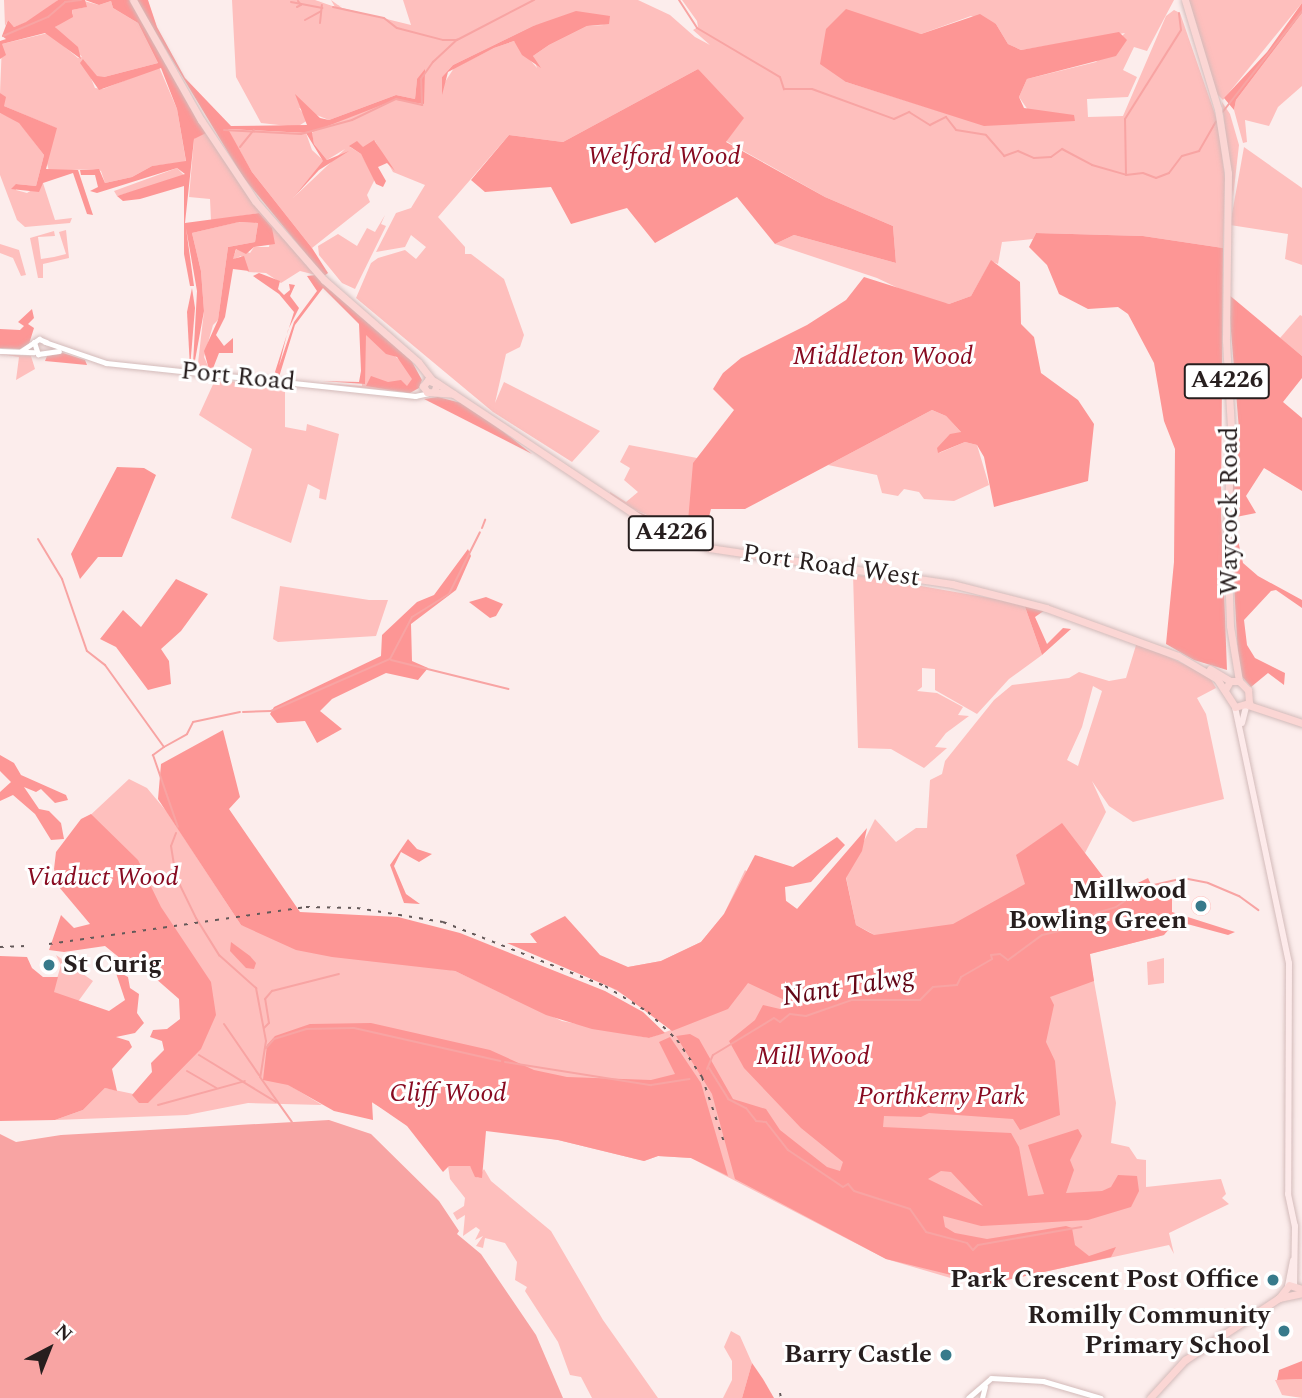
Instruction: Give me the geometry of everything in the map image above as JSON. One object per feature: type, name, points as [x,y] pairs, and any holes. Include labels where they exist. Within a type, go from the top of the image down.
[{"type":"main road","name":"A4226","points":[[133,0],[201,120],[255,201],[332,288],[433,381]]},
{"type":"main road","name":"Waycock Road","points":[[1185,0],[1218,110],[1229,184],[1227,538],[1234,668],[1233,681],[1225,690]]},
{"type":"main road","name":"A4226","points":[[413,360],[428,389]]},
{"type":"main road","points":[[428,389],[433,381]]},
{"type":"main road","points":[[428,389],[433,381]]},
{"type":"main road","name":"Port Road West","points":[[433,381],[602,496],[654,527],[709,548],[998,595],[1102,626],[1233,681],[1248,690]]},
{"type":"main road","name":"Port Road West","points":[[428,389],[455,394]]},
{"type":"main road","name":"Port Road West","points":[[1196,665],[1225,690],[1235,707]]},
{"type":"main road","points":[[1241,735],[1248,690]]},
{"type":"main road","points":[[1248,690],[1276,713]]},
{"type":"main road","points":[[1150,1398],[1178,1365],[1294,1290],[1288,1185],[1290,970],[1235,707],[1247,706],[1302,723]]},
{"type":"street","points":[[34,342],[34,352]]},
{"type":"street","points":[[21,351],[34,342],[46,342],[46,352]]},
{"type":"street","name":"Port Road","points":[[46,342],[106,363],[412,395],[428,389]]},
{"type":"street","name":"Port Road","points":[[0,351],[66,351]]},
{"type":"street","points":[[968,1398],[991,1378],[1043,1381],[1101,1398]]},
{"type":"street","points":[[982,1398],[985,1386]]},
{"type":"green space","points":[[4,0],[58,0],[33,20],[14,27],[8,20],[5,26]]},
{"type":"green space","points":[[58,0],[85,0],[87,7],[72,10],[73,17],[55,27],[78,47],[81,59],[45,33],[2,44],[6,55],[0,59],[0,41],[6,39],[2,36],[8,20],[14,27]]},
{"type":"green space","points":[[85,0],[131,0],[206,133],[194,139],[185,223],[259,213],[272,228],[275,244],[254,247],[246,254],[236,249],[233,259],[244,256],[249,271],[233,269],[225,317],[216,335],[224,346],[233,338],[233,353],[219,353],[212,371],[198,366],[208,366],[204,351],[218,320],[228,247],[255,242],[258,223],[239,222],[192,233],[201,271],[204,311],[193,364],[197,291],[186,228],[194,286],[190,286],[184,254],[184,186],[140,199],[123,201],[117,196],[185,174],[177,168],[97,193],[90,191],[98,187],[95,175],[81,175],[80,170],[99,169],[105,183],[132,177],[152,166],[186,161],[177,109],[161,68],[99,90],[80,63],[83,59],[97,76],[104,77],[158,63],[138,23],[113,8],[111,1],[99,5]]},
{"type":"green space","points":[[136,0],[148,0],[157,27],[185,78],[231,126],[307,125],[295,94],[320,118],[329,120],[396,95],[415,99],[417,79],[425,69],[424,104],[395,100],[312,132],[314,144],[327,160],[349,151],[319,170],[293,198],[323,161],[306,133],[228,129],[252,172],[312,248],[328,273],[324,276],[243,177]]},
{"type":"green space","points":[[232,0],[315,0],[335,7],[331,0],[342,8],[411,25],[403,0],[638,0],[670,15],[695,37],[710,45],[693,30],[698,27],[697,21],[682,0],[1174,0],[1147,51],[1134,47],[1123,70],[1137,77],[1128,97],[1087,99],[1088,117],[1123,116],[1166,16],[1174,10],[1180,13],[1218,123],[1225,179],[1223,248],[1143,236],[1036,233],[1033,239],[1002,242],[998,264],[991,261],[971,296],[949,304],[921,299],[877,278],[775,244],[794,235],[896,263],[893,226],[825,197],[726,141],[698,69],[563,142],[509,135],[438,217],[465,247],[465,254],[471,254],[504,279],[524,335],[520,347],[506,354],[495,403],[504,382],[600,431],[572,462],[493,412],[356,298],[371,263],[378,258],[405,250],[416,259],[426,247],[411,235],[405,247],[376,252],[396,213],[411,208],[425,185],[393,172],[375,141],[363,148],[350,147],[361,154],[375,179],[367,195],[370,202],[312,248],[252,172],[227,129],[306,133],[312,150],[324,161],[293,198],[345,149],[327,160],[314,144],[312,133],[316,128],[395,100],[424,104],[422,79],[417,79],[415,99],[396,95],[329,120],[299,108],[308,120],[297,127],[261,123],[236,77]],"holes":[[[971,16],[996,24],[1008,44],[1021,50],[1125,33],[1096,62],[1027,79],[1019,97],[1028,110],[1016,123],[984,125],[846,82],[904,30],[921,34]],[[565,18],[604,25],[587,26],[549,45],[533,56],[537,68],[514,41],[454,68],[443,85],[442,77],[453,65],[533,26]]]},
{"type":"green space","points":[[1188,0],[1302,0],[1302,3],[1223,100],[1216,93]]},
{"type":"green space","points":[[84,1],[99,5],[111,1],[113,8],[138,23],[158,63],[97,77],[83,59],[95,88],[103,89],[159,67],[177,109],[186,162],[152,166],[132,177],[105,183],[101,171],[94,169],[49,171],[46,160],[56,128],[4,106],[0,93],[2,44],[48,33],[78,58],[82,57],[55,27],[73,14],[72,10],[86,7]]},
{"type":"green space","points":[[1302,3],[1302,13],[1236,100],[1234,110],[1224,98],[1267,52]]},
{"type":"green space","points":[[846,9],[921,34],[980,14],[996,24],[1008,44],[1021,50],[1119,32],[1127,40],[1116,56],[1027,79],[1019,97],[1024,108],[1074,115],[1075,121],[984,126],[846,82],[820,64],[826,29]]},
{"type":"green space","points":[[576,11],[610,16],[609,24],[587,26],[549,45],[533,56],[541,68],[522,55],[514,41],[494,48],[448,72],[442,95],[442,77],[453,65],[533,26]]},
{"type":"green space","points":[[1302,13],[1302,86],[1278,107],[1269,126],[1245,120],[1247,142],[1243,143],[1234,110],[1236,100]]},
{"type":"green space","name":"Welford Wood","points":[[698,69],[744,118],[726,142],[825,197],[893,226],[896,263],[794,235],[775,244],[737,197],[655,243],[627,208],[571,224],[551,187],[485,192],[471,180],[509,135],[563,142]]},
{"type":"green space","points":[[0,93],[6,97],[4,106],[57,128],[46,169],[78,170],[93,215],[87,214],[73,173],[43,183],[39,192],[11,189],[16,184],[36,186],[44,155],[19,123],[0,113]]},
{"type":"green space","points":[[1222,102],[1230,114],[1239,145],[1233,197]]},
{"type":"green space","points":[[0,113],[19,122],[44,155],[36,186],[16,184],[16,190],[27,193],[43,183],[55,220],[72,218],[70,223],[25,227],[17,220],[0,175]]},
{"type":"green space","points":[[200,133],[206,133],[316,275],[300,271],[281,283],[266,273],[248,272],[241,256],[232,260],[237,248],[250,253],[254,247],[269,247],[272,229],[259,213],[211,221],[210,199],[189,197],[194,139]]},
{"type":"green space","points":[[374,140],[395,171],[387,163],[378,167],[386,181],[383,187],[376,184],[361,154],[349,146],[357,141],[363,147]]},
{"type":"green space","points":[[1244,147],[1302,188],[1302,265],[1285,259],[1288,234],[1230,225]]},
{"type":"green space","points":[[177,168],[186,177],[117,196],[114,191]]},
{"type":"green space","points":[[385,215],[381,224],[386,226],[355,289],[342,283],[319,255],[318,246],[338,234],[357,246],[367,228],[375,232]]},
{"type":"green space","points":[[238,222],[258,223],[255,242],[228,247],[218,320],[213,325],[204,357],[208,366],[195,368],[260,377],[193,368],[198,363],[204,311],[201,271],[192,233]]},
{"type":"green space","points":[[66,230],[69,258],[43,264],[43,278],[38,278],[30,238],[54,231],[55,236],[38,237],[41,259],[54,257],[66,254],[59,232]]},
{"type":"green space","points":[[1036,233],[1143,236],[1223,248],[1221,512],[1227,670],[1194,660],[1166,644],[1174,562],[1175,449],[1164,421],[1154,363],[1128,314],[1118,307],[1088,309],[1059,294],[1047,265],[1029,247]]},
{"type":"green space","points":[[0,244],[19,250],[26,275],[21,276],[13,258],[0,253]]},
{"type":"green space","name":"Middleton Wood","points":[[991,260],[1020,282],[1021,324],[1034,337],[1041,373],[1078,400],[1094,424],[1088,481],[994,507],[984,457],[977,445],[965,442],[938,453],[937,448],[950,434],[961,432],[946,416],[932,410],[745,509],[711,509],[703,541],[635,513],[634,510],[687,533],[693,463],[734,410],[713,389],[723,373],[741,358],[807,325],[846,300],[864,277],[949,304],[971,296]]},
{"type":"green space","points":[[259,273],[280,281],[278,289],[284,295],[290,290],[289,284],[295,285],[290,296],[299,308],[289,328],[294,312],[279,294],[253,276]]},
{"type":"green space","points":[[316,275],[411,360],[422,380],[419,388],[410,393],[366,386],[371,376],[388,382],[401,380],[407,386],[412,379],[397,357],[386,354],[366,335],[365,384],[322,381],[359,382],[361,371],[359,324],[323,288],[295,325],[279,377],[275,372],[287,334],[279,366],[294,322],[317,291],[307,276]]},
{"type":"green space","points":[[192,288],[195,308],[190,368],[187,312]]},
{"type":"green space","points":[[1228,294],[1302,356],[1302,378],[1283,402],[1302,418],[1302,491],[1264,468],[1246,496],[1256,513],[1236,517],[1234,522],[1243,563],[1258,576],[1302,600],[1302,608],[1276,590],[1271,591],[1244,620],[1247,645],[1255,658],[1285,673],[1284,685],[1268,673],[1251,687],[1239,673],[1230,515],[1239,430]]},
{"type":"green space","points":[[32,309],[34,318],[28,324],[34,328],[29,344],[20,349],[0,348],[0,329],[20,330],[24,326],[18,322]]},
{"type":"green space","points":[[1300,315],[1302,316],[1302,356],[1280,338]]},
{"type":"green space","points":[[360,328],[412,370],[416,379],[407,390],[410,393],[321,383],[362,386]]},
{"type":"green space","points":[[63,353],[85,360],[87,365],[45,361],[47,356]]},
{"type":"green space","points":[[0,354],[31,356],[35,369],[16,380],[19,357]]},
{"type":"green space","points":[[215,380],[285,386],[285,427],[306,431],[307,424],[339,434],[326,500],[319,498],[320,490],[308,484],[291,543],[231,518],[252,449],[199,415]]},
{"type":"green space","points":[[438,397],[469,405],[532,454],[424,399]]},
{"type":"green space","points":[[932,410],[946,416],[961,432],[939,453],[965,442],[977,445],[989,485],[954,501],[924,499],[919,492],[904,489],[898,496],[882,493],[877,475],[828,465]]},
{"type":"green space","points":[[629,445],[697,458],[687,533],[611,499],[610,492],[626,502],[638,492],[624,480],[630,468],[620,462]]},
{"type":"green space","points":[[117,467],[144,468],[156,475],[122,557],[98,557],[80,579],[71,554]]},
{"type":"green space","points":[[468,549],[471,556],[456,590],[411,624],[412,661],[428,668],[418,680],[386,673],[332,699],[320,711],[342,729],[317,743],[305,721],[277,723],[270,714],[274,707],[381,656],[382,635],[417,602],[434,595]]},
{"type":"green space","points":[[853,574],[1024,604],[1042,655],[1009,679],[977,714],[935,690],[935,669],[922,668],[922,687],[917,691],[937,693],[963,707],[958,715],[969,716],[946,733],[935,747],[947,748],[924,768],[891,749],[858,748]]},
{"type":"green space","points":[[176,579],[208,594],[181,631],[161,649],[169,661],[171,684],[148,690],[116,647],[100,639],[123,610],[141,627]]},
{"type":"green space","points":[[280,586],[369,600],[388,600],[376,636],[278,642],[273,639]]},
{"type":"green space","points":[[486,597],[503,604],[496,616],[490,618],[469,602]]},
{"type":"green space","points":[[1024,604],[1045,610],[1035,617],[1047,644],[1063,628],[1071,629],[1042,655]]},
{"type":"green space","name":"Porthkerry Park","points":[[1137,642],[1209,676],[1216,688],[1197,698],[1206,714],[1224,799],[1133,822],[1109,806],[1092,781],[1106,812],[1085,853],[1104,878],[1103,900],[1164,935],[1089,954],[1116,1103],[1111,1143],[1129,1147],[1137,1159],[1146,1160],[1146,1187],[1221,1179],[1226,1194],[1222,1198],[1229,1204],[1169,1233],[1174,1254],[1169,1245],[988,1284],[954,1279],[886,1259],[691,1158],[658,1156],[644,1161],[558,1140],[389,1112],[371,1102],[289,1085],[322,1105],[248,1103],[187,1115],[55,1120],[83,1110],[105,1088],[143,1096],[206,1012],[83,822],[129,779],[147,788],[167,812],[241,925],[455,971],[562,1021],[649,1038],[671,1030],[648,1009],[608,986],[628,967],[661,961],[701,942],[724,914],[745,870],[797,909],[873,934],[856,925],[846,877],[875,819],[896,842],[916,828],[927,828],[930,780],[942,774],[945,761],[994,700],[1012,685],[1069,678],[1079,672],[1109,681],[1126,678]],"holes":[[[1093,686],[1102,691],[1078,766],[1067,760],[1082,727]]]},
{"type":"green space","points":[[223,730],[240,797],[229,809],[300,912],[398,917],[460,933],[605,991],[643,1012],[665,1033],[649,1038],[592,1029],[546,1015],[455,971],[332,957],[296,950],[241,925],[158,799],[161,764]]},
{"type":"green space","points":[[0,755],[14,763],[21,775],[66,795],[68,800],[55,803],[41,789],[36,792],[24,787],[39,809],[49,811],[61,823],[64,839],[51,840],[35,814],[13,795],[0,801],[0,792],[11,782],[0,771]]},
{"type":"green space","name":"Viaduct Wood","points":[[91,814],[138,860],[161,907],[211,982],[216,1015],[201,1049],[148,1103],[139,1103],[132,1095],[152,1072],[151,1063],[164,1050],[162,1041],[150,1037],[153,1030],[167,1029],[180,1019],[179,999],[139,964],[126,963],[105,946],[64,952],[49,950],[61,915],[74,928],[90,924],[59,887],[54,869],[56,852],[81,819]]},
{"type":"green space","name":"Mill Wood","points":[[1062,823],[1104,878],[1103,900],[1148,878],[1156,895],[1172,898],[1172,912],[1235,932],[1228,935],[1176,921],[1164,935],[1090,954],[1094,981],[1050,997],[1054,1005],[1046,1042],[1055,1061],[1060,1115],[1020,1130],[1013,1119],[929,1113],[921,1117],[884,1116],[883,1127],[1011,1133],[1019,1147],[1028,1196],[1044,1194],[1028,1145],[1078,1129],[1082,1136],[1070,1160],[1074,1170],[1066,1193],[1102,1191],[1111,1187],[1118,1175],[1137,1176],[1139,1191],[1131,1207],[1088,1220],[981,1226],[943,1216],[945,1227],[955,1233],[987,1239],[1066,1226],[1072,1228],[1075,1245],[1089,1256],[1116,1247],[1111,1257],[988,1284],[886,1259],[735,1179],[712,1094],[676,1036],[690,1034],[699,1039],[733,1099],[766,1109],[780,1130],[827,1167],[840,1171],[843,1162],[801,1128],[744,1068],[729,1041],[755,1020],[763,1005],[780,1009],[791,1003],[748,983],[728,1009],[672,1031],[617,990],[507,943],[537,943],[530,934],[565,916],[600,955],[628,967],[661,961],[701,942],[724,914],[755,855],[793,867],[837,837],[845,845],[811,882],[785,887],[786,901],[797,909],[867,828],[862,851],[846,878],[856,925],[874,935],[953,924],[1025,884],[1016,855]],"holes":[[[941,1171],[951,1172],[983,1206],[928,1179]]]},
{"type":"green space","points":[[408,839],[417,849],[432,854],[419,862],[401,852],[394,866],[406,894],[420,904],[404,903],[390,865]]},
{"type":"green space","name":"Millwood Bowling Green","points":[[1197,896],[1205,896],[1211,906],[1205,916],[1197,916],[1191,910],[1191,902]]},
{"type":"green space","points":[[231,942],[256,963],[254,969],[246,968],[230,951]]},
{"type":"green space","points":[[56,955],[93,981],[77,1003],[53,992],[61,965]]},
{"type":"green space","points":[[0,956],[27,957],[32,968],[43,977],[58,977],[54,992],[109,1011],[125,1000],[115,970],[128,977],[130,988],[139,994],[137,1013],[144,1023],[135,1033],[116,1037],[129,1041],[132,1047],[112,1069],[117,1091],[105,1088],[83,1110],[55,1120],[0,1121]]},
{"type":"green space","points":[[1164,958],[1164,983],[1148,985],[1147,962]]},
{"type":"green space","name":"Cliff Wood","points":[[371,1023],[490,1050],[534,1070],[567,1077],[651,1080],[675,1074],[659,1042],[670,1037],[701,1083],[728,1176],[691,1158],[658,1156],[644,1161],[558,1140],[486,1131],[482,1178],[475,1177],[470,1166],[449,1166],[443,1172],[407,1126],[372,1102],[373,1120],[334,1111],[288,1085],[263,1080],[267,1045],[275,1036],[310,1024]]},
{"type":"green space","points":[[448,1166],[470,1166],[478,1178],[484,1169],[491,1181],[551,1231],[603,1320],[658,1398],[592,1398],[581,1377],[570,1375],[558,1342],[525,1291],[527,1287],[515,1280],[517,1262],[505,1243],[485,1238],[483,1248],[476,1246],[483,1236],[475,1240],[480,1230],[476,1227],[463,1236],[465,1215],[457,1220],[453,1213],[464,1206],[465,1198],[450,1179]]},
{"type":"green space","points":[[731,1331],[740,1336],[752,1363],[742,1398],[723,1398],[732,1380],[732,1361],[724,1347]]},
{"type":"green space","points":[[1302,1361],[1302,1379],[1277,1380],[1279,1370]]},
{"type":"green space","points":[[752,1363],[763,1379],[774,1398],[742,1398]]},
{"type":"green space","points":[[1302,1379],[1302,1398],[1282,1395],[1275,1380]]},
{"type":"shaded area","points":[[329,1120],[371,1134],[439,1201],[459,1231],[457,1234],[481,1254],[536,1335],[563,1398],[0,1398],[0,1134],[16,1142],[61,1135]]},
{"type":"waterway","points":[[3,36],[48,17],[65,2],[81,0]]},
{"type":"waterway","points":[[224,130],[301,134],[352,120],[396,99],[422,105],[421,79],[433,62],[457,40],[534,0]]},
{"type":"waterway","points":[[679,0],[697,28],[780,77],[784,89],[812,89],[894,119],[909,112],[930,125],[946,117],[956,130],[986,135],[1004,156],[1018,151],[1034,158],[1051,157],[1062,149],[1092,165],[1126,175],[1125,119],[1181,30],[1179,13]]},
{"type":"waterway","points":[[297,7],[301,5],[298,1]]},
{"type":"waterway","points":[[291,2],[322,8]]},
{"type":"waterway","points":[[320,23],[322,5]]},
{"type":"waterway","points":[[333,7],[384,18],[397,28],[443,40],[457,40]]},
{"type":"waterway","points":[[305,20],[321,11]]},
{"type":"waterway","points":[[1221,114],[1302,11]]},
{"type":"waterway","points":[[1126,175],[1143,173],[1156,178],[1169,173],[1182,156],[1199,151],[1216,122]]},
{"type":"waterway","points":[[240,147],[254,130]]},
{"type":"waterway","points":[[482,528],[485,520]]},
{"type":"waterway","points":[[243,712],[271,711],[390,659],[412,617],[449,594],[480,532]]},
{"type":"waterway","points":[[38,539],[62,579],[87,651],[105,665],[164,747],[153,755],[178,827]]},
{"type":"waterway","points":[[391,660],[508,689]]},
{"type":"waterway","points":[[164,747],[187,734],[193,722],[240,712]]},
{"type":"waterway","points":[[176,833],[171,846],[176,877],[196,918],[219,955],[256,988],[266,1041],[260,1077],[292,1122]]},
{"type":"waterway","name":"Nant Talwg","points":[[707,1069],[713,1055],[774,1018],[780,1022],[790,1014],[806,1016],[852,1000],[920,1000],[933,987],[957,985],[961,977],[992,959],[991,955],[1000,954],[1008,960],[1042,935],[1063,930],[1067,922],[1116,907],[1145,887],[1183,878],[1208,883],[1239,896],[1258,910]]},
{"type":"waterway","points":[[264,1028],[269,1023],[265,999],[272,991],[339,974]]},
{"type":"waterway","points":[[224,1024],[259,1075]]},
{"type":"waterway","name":"Nant Talwg","points":[[266,1048],[274,1039],[306,1029],[354,1028],[500,1061]]},
{"type":"waterway","points":[[199,1055],[276,1102]]},
{"type":"waterway","name":"Nant Talwg","points":[[505,1062],[651,1085],[690,1079]]},
{"type":"waterway","points":[[709,1068],[728,1099],[746,1108],[756,1121],[766,1122],[788,1150],[843,1187],[848,1184],[854,1191],[910,1209],[926,1232],[967,1243],[973,1250],[978,1245],[1081,1227]]},
{"type":"waterway","points":[[187,1071],[216,1088]]},
{"type":"waterway","points":[[158,1105],[245,1081]]},
{"type":"railway","points":[[49,944],[306,907],[357,908],[443,922],[605,986],[648,1012],[677,1040],[702,1077],[725,1145]]},
{"type":"railway","points":[[0,947],[26,946]]},
{"type":"railway","points":[[780,1393],[781,1398]]},
{"type":"place","name":"Millwood Bowling Green","points":[[1201,906]]},
{"type":"place","name":"St Curig","points":[[49,965]]},
{"type":"place","name":"Park Crescent Post Office","points":[[1273,1280]]},
{"type":"place","name":"Romilly Community Primary School","points":[[1284,1331]]},
{"type":"place","name":"Barry Castle","points":[[946,1355]]}]
